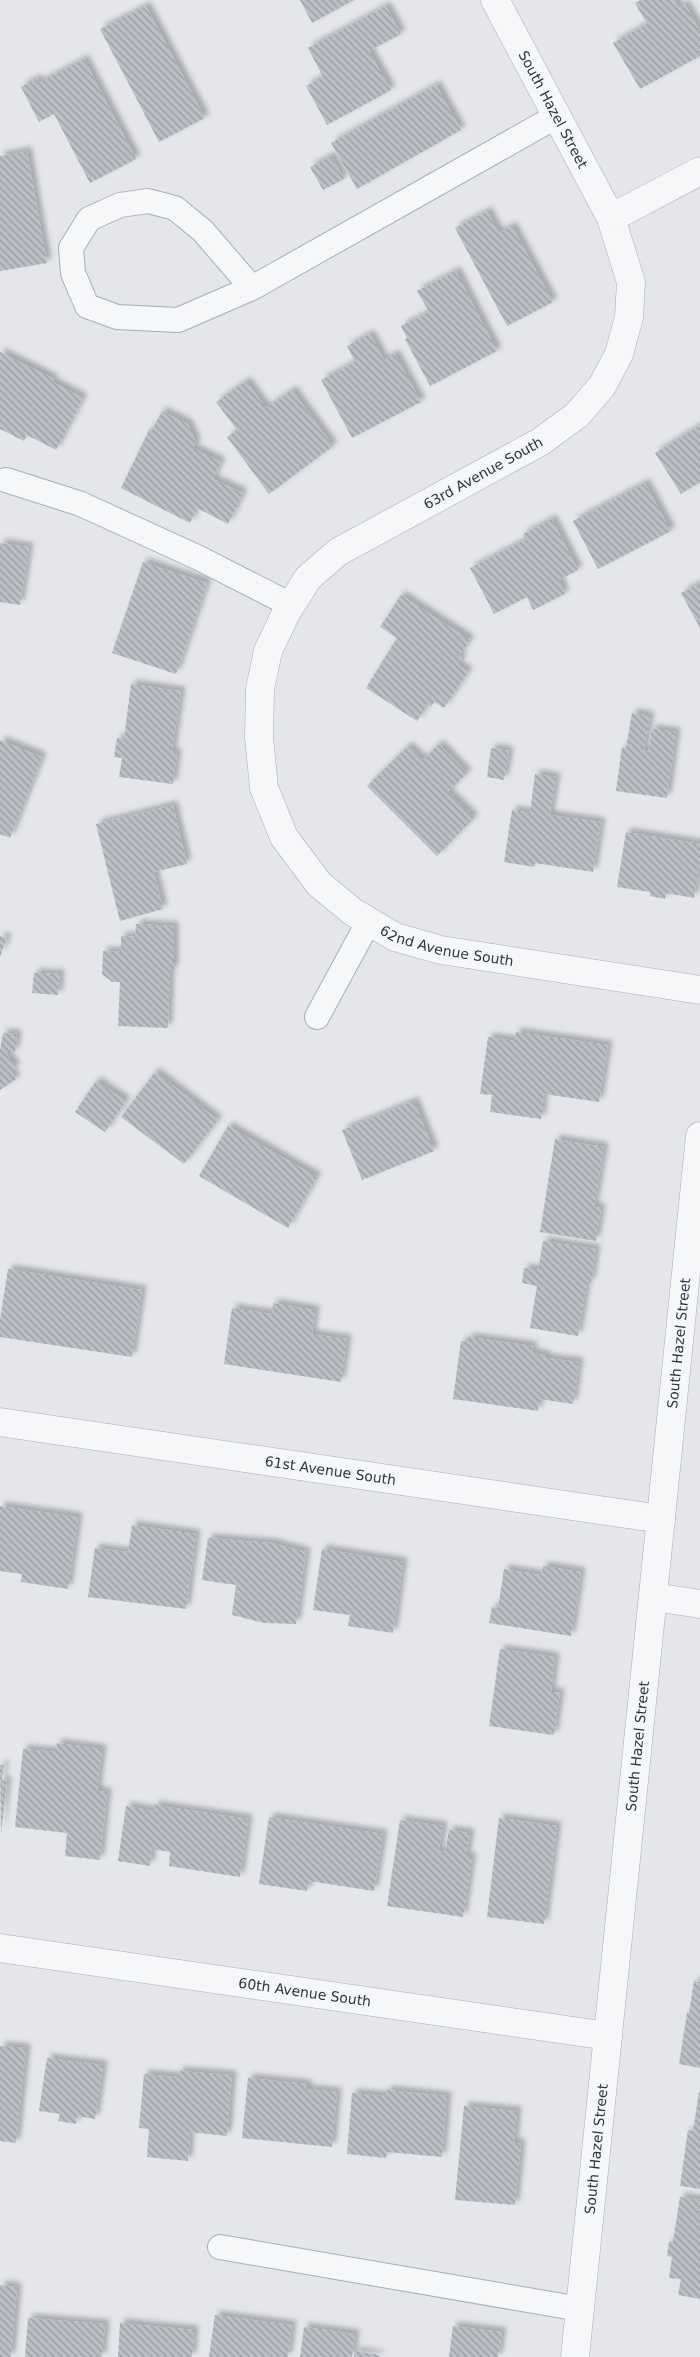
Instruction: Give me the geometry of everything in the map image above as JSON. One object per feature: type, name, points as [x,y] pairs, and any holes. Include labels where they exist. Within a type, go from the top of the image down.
[{"type":"street","name":"South Hazel Street","points":[[495,0],[611,218]]},
{"type":"street","points":[[611,218],[700,171]]},
{"type":"street","name":"63rd Avenue South","points":[[264,788],[259,737],[260,689],[268,651],[291,605],[308,578],[338,552],[540,442],[577,415],[602,386],[619,354],[629,317],[631,282],[611,218]]},
{"type":"street","name":"62nd Avenue South","points":[[264,788],[284,837],[319,884],[353,912],[395,937],[441,950],[700,990]]},
{"type":"street","name":"South Hazel Street","points":[[575,2357],[700,1136]]},
{"type":"street","name":"61st Avenue South","points":[[0,1422],[661,1519]]},
{"type":"street","points":[[652,1597],[700,1604]]},
{"type":"street","name":"60th Avenue South","points":[[0,1948],[608,2036]]},
{"type":"lane","points":[[252,288],[203,231],[176,208],[148,201],[120,205],[89,219],[71,248],[73,274],[87,306],[117,317],[178,320],[252,288],[557,116]]},
{"type":"lane","points":[[6,480],[81,504],[199,558],[291,605]]},
{"type":"lane","points":[[317,1017],[369,922]]},
{"type":"lane","points":[[220,2247],[580,2309]]},
{"type":"building","points":[[300,0],[354,0],[312,23]]},
{"type":"building","points":[[641,0],[674,0],[679,8],[685,4],[700,31],[700,56],[640,89],[613,43],[647,24],[635,3]]},
{"type":"building","points":[[146,6],[205,118],[159,142],[100,29]]},
{"type":"building","points":[[386,6],[401,34],[369,51],[391,90],[327,125],[306,86],[323,77],[308,48]]},
{"type":"building","points":[[84,59],[136,159],[90,183],[54,114],[39,122],[21,87],[37,78],[39,83]]},
{"type":"building","points":[[436,85],[461,130],[357,189],[331,143]]},
{"type":"building","points":[[27,151],[47,263],[0,271],[0,156]]},
{"type":"building","points":[[331,156],[344,179],[323,190],[310,167]]},
{"type":"building","points":[[487,211],[499,233],[512,226],[553,302],[507,326],[455,228]]},
{"type":"building","points":[[456,271],[497,351],[430,386],[405,339],[407,338],[401,326],[429,312],[417,291]]},
{"type":"building","points":[[370,334],[384,360],[395,354],[421,402],[352,438],[321,380],[355,362],[347,346]]},
{"type":"building","points":[[0,352],[54,379],[52,382],[83,398],[56,450],[27,435],[24,441],[0,429]]},
{"type":"building","points":[[246,381],[266,408],[292,390],[333,446],[269,494],[227,437],[237,430],[216,402]]},
{"type":"building","points":[[162,411],[188,424],[196,442],[193,448],[221,462],[213,479],[243,493],[228,524],[197,508],[190,523],[121,488],[150,428],[152,430]]},
{"type":"building","points":[[700,425],[700,482],[681,494],[655,453]]},
{"type":"building","points":[[645,483],[671,531],[598,569],[573,521]]},
{"type":"building","points":[[552,519],[578,570],[559,580],[565,594],[533,610],[527,597],[494,614],[470,568],[525,540],[523,534]]},
{"type":"building","points":[[0,543],[29,547],[20,605],[0,602]]},
{"type":"building","points":[[143,562],[207,583],[176,674],[112,653]]},
{"type":"building","points":[[700,583],[700,628],[681,593]]},
{"type":"building","points":[[401,595],[470,640],[459,656],[462,658],[458,665],[468,672],[444,708],[434,702],[431,707],[428,704],[417,721],[366,688],[397,638],[380,627]]},
{"type":"building","points":[[131,684],[181,691],[172,752],[177,753],[173,784],[119,777],[122,758],[114,757],[117,738],[124,739]]},
{"type":"building","points":[[632,713],[650,716],[644,751],[648,752],[652,729],[676,732],[667,798],[616,791],[622,747],[626,748]]},
{"type":"building","points":[[0,740],[42,757],[10,838],[0,834]]},
{"type":"building","points":[[439,744],[467,773],[448,792],[474,818],[437,856],[367,786],[408,746],[423,760]]},
{"type":"building","points":[[491,748],[509,751],[504,780],[487,777]]},
{"type":"building","points":[[535,774],[556,777],[550,815],[601,822],[593,872],[535,863],[534,867],[504,862],[512,810],[530,813]]},
{"type":"building","points":[[173,805],[187,864],[154,872],[163,909],[120,921],[96,824]]},
{"type":"building","points":[[626,832],[700,844],[700,861],[694,898],[666,893],[665,899],[650,896],[650,892],[617,887]]},
{"type":"building","points":[[136,924],[174,926],[174,970],[170,970],[168,1028],[118,1026],[120,982],[112,982],[102,974],[103,951],[121,952],[121,936],[135,937]]},
{"type":"building","points":[[0,936],[7,938],[0,957]]},
{"type":"building","points":[[34,973],[60,974],[58,995],[32,993]]},
{"type":"building","points":[[516,1032],[608,1045],[599,1102],[544,1094],[541,1119],[490,1112],[492,1095],[480,1094],[488,1037],[515,1041]]},
{"type":"building","points":[[3,1033],[17,1034],[15,1052],[5,1052],[16,1067],[11,1071],[16,1079],[0,1090],[0,1050]]},
{"type":"building","points":[[155,1072],[218,1120],[184,1164],[121,1117]]},
{"type":"building","points":[[96,1081],[126,1101],[105,1132],[75,1112]]},
{"type":"building","points":[[414,1101],[434,1151],[362,1180],[342,1130]]},
{"type":"building","points":[[228,1126],[317,1177],[288,1228],[199,1176]]},
{"type":"building","points":[[555,1139],[604,1147],[594,1207],[601,1208],[596,1241],[540,1232]]},
{"type":"building","points":[[543,1241],[596,1249],[591,1282],[587,1282],[578,1336],[530,1328],[537,1286],[522,1283],[524,1268],[538,1270]]},
{"type":"building","points":[[8,1269],[142,1290],[132,1357],[0,1337],[0,1320]]},
{"type":"building","points":[[273,1303],[315,1310],[312,1334],[347,1339],[341,1382],[224,1364],[232,1308],[272,1314]]},
{"type":"building","points":[[469,1337],[533,1346],[532,1353],[546,1355],[546,1358],[579,1362],[573,1404],[539,1399],[538,1411],[453,1399],[461,1341],[468,1342]]},
{"type":"building","points":[[0,1506],[78,1517],[68,1589],[21,1582],[22,1574],[0,1571]]},
{"type":"building","points":[[132,1525],[196,1534],[186,1609],[88,1597],[95,1548],[128,1552]]},
{"type":"building","points":[[208,1538],[272,1543],[306,1552],[296,1624],[264,1623],[232,1615],[236,1585],[202,1580]]},
{"type":"building","points":[[322,1549],[403,1562],[393,1633],[348,1626],[350,1615],[313,1610]]},
{"type":"building","points":[[543,1566],[581,1572],[571,1636],[489,1623],[492,1607],[498,1608],[504,1569],[541,1575]]},
{"type":"building","points":[[500,1649],[555,1657],[551,1692],[560,1693],[554,1735],[489,1726]]},
{"type":"building","points":[[57,1743],[102,1749],[97,1791],[107,1792],[100,1860],[65,1856],[67,1833],[15,1827],[23,1749],[56,1752]]},
{"type":"building","points":[[0,1765],[4,1765],[2,1780],[7,1781],[1,1834]]},
{"type":"building","points":[[154,1805],[248,1819],[240,1877],[169,1866],[170,1852],[152,1849],[150,1866],[118,1861],[126,1806],[154,1811]]},
{"type":"building","points":[[269,1817],[383,1834],[374,1891],[309,1881],[307,1891],[259,1884]]},
{"type":"building","points":[[499,1818],[557,1826],[544,1924],[487,1917]]},
{"type":"building","points":[[400,1820],[443,1826],[439,1851],[445,1852],[449,1830],[470,1833],[466,1857],[472,1857],[463,1917],[387,1906]]},
{"type":"building","points":[[694,1981],[700,1982],[700,2068],[679,2064]]},
{"type":"building","points":[[0,2046],[26,2048],[16,2143],[0,2141]]},
{"type":"building","points":[[47,2058],[103,2065],[95,2119],[77,2116],[76,2124],[58,2121],[60,2114],[39,2111]]},
{"type":"building","points":[[179,2071],[232,2075],[227,2136],[190,2132],[188,2161],[147,2157],[149,2129],[139,2128],[144,2074],[178,2077]]},
{"type":"building","points":[[248,2078],[307,2084],[307,2089],[337,2092],[332,2147],[242,2138]]},
{"type":"building","points":[[387,2090],[447,2096],[442,2157],[387,2152],[386,2158],[347,2154],[352,2093],[386,2096]]},
{"type":"building","points":[[699,2092],[700,2189],[680,2186],[688,2130],[693,2131]]},
{"type":"building","points":[[464,2106],[517,2111],[514,2143],[521,2143],[515,2205],[455,2200]]},
{"type":"building","points":[[680,2197],[700,2200],[700,2299],[678,2295],[681,2279],[669,2278],[672,2257],[667,2256],[669,2241],[673,2242]]},
{"type":"building","points":[[0,2285],[17,2287],[11,2357],[0,2357]]},
{"type":"building","points":[[215,2315],[292,2325],[288,2357],[209,2357]]},
{"type":"building","points":[[28,2318],[105,2324],[102,2357],[25,2357]]},
{"type":"building","points":[[120,2323],[194,2330],[192,2357],[118,2357]]},
{"type":"building","points":[[453,2326],[502,2332],[498,2357],[449,2357]]},
{"type":"building","points":[[304,2327],[355,2334],[352,2357],[300,2357]]},
{"type":"building","points":[[355,2351],[380,2355],[379,2357],[354,2357]]}]
